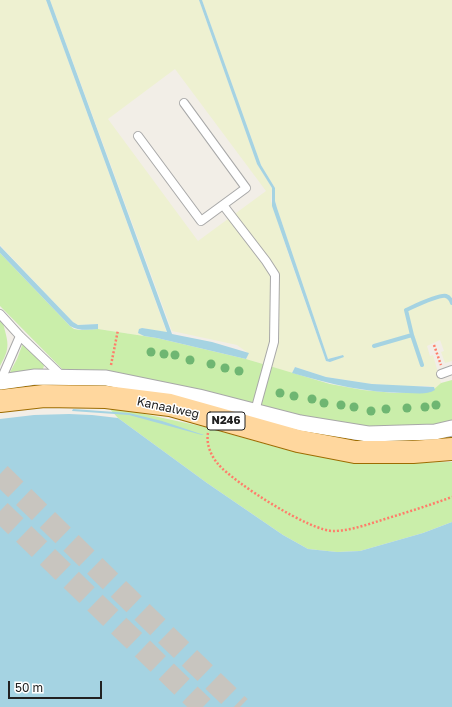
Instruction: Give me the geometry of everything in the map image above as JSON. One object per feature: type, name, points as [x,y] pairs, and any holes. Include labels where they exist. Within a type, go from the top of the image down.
[{"type":"main road","name":"Kanaalweg","points":[[0,401],[44,396],[106,397],[170,405],[298,441],[355,452],[413,452],[452,449]]},
{"type":"street","points":[[0,382],[35,377],[108,379],[199,397],[300,423],[368,434],[435,432],[452,428]]},
{"type":"lane","points":[[138,136],[201,221],[246,188],[184,103]]},
{"type":"lane","points":[[223,205],[275,275],[274,342],[255,411]]},
{"type":"lane","points":[[0,314],[20,336],[63,377]]},
{"type":"lane","points":[[0,382],[20,336]]},
{"type":"path","points":[[108,379],[118,330]]},
{"type":"path","points":[[434,344],[446,372]]},
{"type":"path","points":[[212,417],[207,435],[208,449],[218,464],[235,479],[268,502],[296,518],[313,525],[333,531],[354,529],[452,497]]},
{"type":"green space","points":[[0,0],[46,0],[167,333],[142,328],[139,333],[144,336],[98,329],[97,324],[78,325],[73,322],[0,245]]},
{"type":"green space","points":[[50,0],[199,0],[257,164],[272,188],[271,201],[288,253],[326,361],[330,362],[343,355],[328,359],[277,208],[275,201],[275,188],[261,165],[202,0],[452,0],[452,361],[445,363],[441,352],[444,351],[440,340],[427,346],[430,356],[433,355],[441,383],[435,390],[433,387],[428,386],[372,384],[326,377],[295,367],[292,373],[246,359],[248,353],[237,345],[172,331]],"holes":[[[175,69],[266,191],[198,241],[108,119]]]},
{"type":"green space","points":[[0,253],[74,329],[98,329],[157,338],[246,359],[330,384],[363,390],[394,393],[432,391],[441,383],[452,380],[452,422],[397,429],[349,427],[66,373],[0,306]]},
{"type":"green space","points":[[0,320],[3,323],[8,345],[6,354],[0,366]]},
{"type":"green space","points":[[23,343],[42,361],[44,366],[41,374],[8,376],[17,359]]},
{"type":"green space","points":[[107,406],[205,427],[283,449],[343,460],[391,463],[452,462],[452,522],[423,533],[360,551],[337,552],[308,549],[283,535],[207,483],[118,418]]},
{"type":"water","points":[[46,0],[50,0],[172,334],[212,342],[249,353],[246,359],[144,336],[138,333],[139,329],[142,328],[167,332]]},
{"type":"water","points":[[199,0],[202,0],[261,165],[275,188],[275,201],[277,208],[328,359],[343,355],[344,357],[330,362],[326,361],[272,206],[272,188],[257,164]]},
{"type":"water","points":[[0,246],[73,322],[78,325],[98,324],[98,329],[87,330],[73,328],[70,326],[0,253]]},
{"type":"water","points":[[295,367],[326,377],[372,384],[434,387],[435,390],[429,393],[392,393],[363,390],[292,373]]},
{"type":"water","points":[[73,409],[129,413],[162,421],[204,435],[129,415],[72,411]]},
{"type":"water","points":[[69,414],[118,418],[207,483],[283,535],[308,549],[337,552],[360,551],[423,533],[452,522],[452,707],[0,707],[0,419],[34,415]]},
{"type":"waterway","points":[[374,346],[412,335],[406,310],[443,296],[448,297],[452,303]]},
{"type":"waterway","points":[[412,335],[422,365]]},
{"type":"tunnel","points":[[0,474],[240,707]]},
{"type":"tunnel","points":[[0,511],[203,707]]}]
